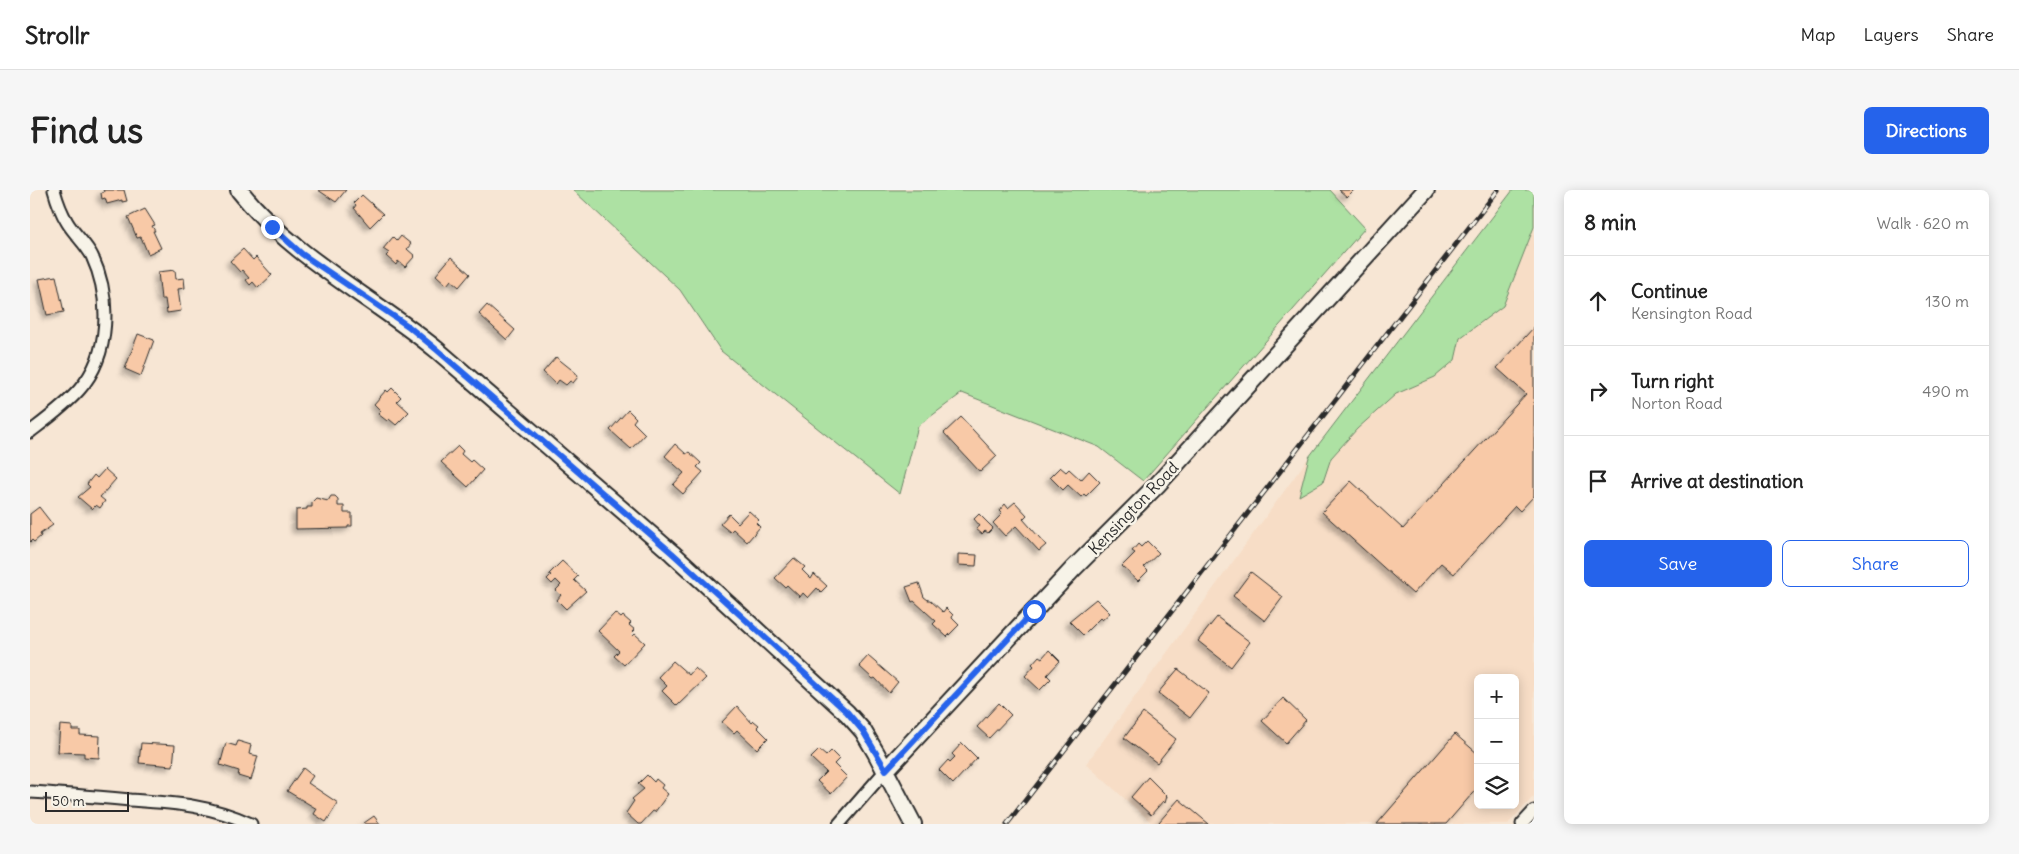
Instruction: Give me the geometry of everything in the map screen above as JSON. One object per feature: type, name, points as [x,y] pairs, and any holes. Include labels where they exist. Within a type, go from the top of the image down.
[{"type":"main road","points":[[239,190],[272,227],[302,254],[423,338],[730,605],[847,712],[863,731],[886,770],[904,810],[913,824]]},
{"type":"main road","name":"Kensington Road","points":[[886,770],[1073,570],[1157,485],[1426,190]]},
{"type":"street","points":[[30,432],[80,389],[92,371],[100,349],[104,328],[105,301],[101,280],[91,254],[67,222],[54,190]]},
{"type":"street","name":"Kensington Road","points":[[839,824],[886,770]]},
{"type":"street","points":[[30,792],[182,804],[209,808],[233,815],[250,824]]},
{"type":"street","points":[[1522,824],[1534,811]]},
{"type":"shaded area","points":[[1534,227],[1534,796],[1508,824],[1153,824],[1086,764],[1309,457],[1299,496],[1323,482],[1331,458],[1357,429],[1397,393],[1435,377],[1455,360],[1460,338],[1503,306]]},
{"type":"green space","points":[[573,190],[1330,190],[1365,228],[1143,481],[1099,447],[962,393],[918,426],[900,494],[721,351],[680,290]]},
{"type":"green space","points":[[1513,190],[1534,190],[1534,227],[1503,306],[1460,338],[1455,360],[1435,377],[1396,394],[1357,429],[1331,458],[1323,482],[1299,496],[1309,457]]},
{"type":"building","points":[[103,190],[124,190],[127,201],[122,202],[122,200],[107,204],[105,198],[102,199],[101,193],[104,192]]},
{"type":"building","points":[[318,190],[346,190],[336,202]]},
{"type":"building","points":[[1339,190],[1354,190],[1347,197]]},
{"type":"building","points":[[362,195],[383,214],[370,227],[354,208],[356,205],[354,203]]},
{"type":"building","points":[[145,209],[155,225],[152,226],[155,231],[153,231],[161,248],[148,254],[141,237],[137,238],[128,217]]},
{"type":"building","points":[[401,236],[411,244],[407,249],[415,256],[405,267],[398,261],[396,265],[386,256],[389,253],[383,249],[393,237],[397,241]]},
{"type":"building","points":[[243,249],[253,260],[256,257],[272,275],[258,288],[253,282],[250,285],[246,280],[249,278],[242,270],[240,272],[230,261]]},
{"type":"building","points":[[451,257],[470,274],[459,287],[451,280],[447,285],[436,275]]},
{"type":"building","points":[[175,270],[176,279],[184,278],[185,288],[178,289],[181,311],[167,313],[165,299],[161,299],[158,272]]},
{"type":"building","points":[[56,276],[64,312],[47,315],[39,279]]},
{"type":"building","points":[[487,305],[515,330],[507,340],[479,314]]},
{"type":"building","points":[[1534,327],[1534,496],[1520,511],[1515,506],[1454,574],[1441,563],[1413,594],[1322,512],[1351,481],[1403,529],[1526,394],[1497,368]]},
{"type":"building","points":[[138,334],[154,340],[141,376],[125,369]]},
{"type":"building","points":[[556,357],[576,373],[578,377],[573,383],[570,381],[566,385],[559,380],[556,384],[543,372]]},
{"type":"building","points":[[392,388],[401,397],[397,401],[409,412],[396,425],[378,414],[381,411],[374,404],[386,390],[388,392]]},
{"type":"building","points":[[628,410],[636,418],[633,422],[645,434],[631,449],[610,430]]},
{"type":"building","points":[[961,417],[997,456],[980,472],[944,433]]},
{"type":"building","points":[[675,444],[686,454],[689,452],[701,463],[697,467],[703,472],[683,494],[673,485],[684,473],[665,456]]},
{"type":"building","points":[[458,446],[463,451],[461,454],[470,462],[472,460],[483,470],[468,487],[441,462]]},
{"type":"building","points":[[1060,467],[1066,472],[1069,469],[1081,480],[1089,471],[1100,482],[1086,496],[1084,494],[1081,497],[1068,485],[1063,490],[1050,477]]},
{"type":"building","points":[[105,469],[116,479],[100,497],[105,501],[100,508],[96,505],[92,509],[78,497],[90,487],[87,484],[94,475],[97,478]]},
{"type":"building","points":[[331,496],[335,496],[338,499],[338,506],[344,506],[344,513],[352,513],[352,526],[348,526],[348,528],[296,529],[296,510],[312,507],[312,502],[316,498],[328,501]]},
{"type":"building","points":[[1015,502],[1027,515],[1023,519],[1046,545],[1039,551],[1016,526],[1005,536],[993,523],[1002,514],[999,511],[1005,504],[1008,508]]},
{"type":"building","points":[[39,507],[53,525],[40,534],[41,536],[34,542],[32,540],[30,542],[30,514]]},
{"type":"building","points":[[749,511],[759,520],[756,523],[760,527],[747,542],[733,529],[730,532],[720,524],[729,514],[738,523]]},
{"type":"building","points":[[979,514],[993,528],[988,533],[985,531],[982,534],[976,529],[980,526],[974,519]]},
{"type":"building","points":[[1147,541],[1159,553],[1144,567],[1148,571],[1138,581],[1122,566],[1135,553],[1132,551],[1138,544],[1141,547]]},
{"type":"building","points":[[958,554],[977,555],[976,566],[958,565]]},
{"type":"building","points":[[794,558],[805,567],[802,570],[811,579],[814,574],[827,586],[821,592],[817,588],[808,598],[803,593],[800,597],[787,585],[785,587],[775,578]]},
{"type":"building","points":[[562,561],[578,576],[574,580],[586,591],[566,609],[557,600],[561,595],[556,590],[561,585],[556,580],[552,584],[547,579],[551,575],[549,574]]},
{"type":"building","points":[[1251,572],[1283,597],[1265,621],[1233,596]]},
{"type":"building","points":[[919,583],[924,597],[943,612],[946,608],[959,625],[947,637],[933,624],[936,621],[914,601],[912,602],[906,587]]},
{"type":"building","points":[[1096,599],[1110,613],[1102,620],[1100,618],[1083,635],[1069,621]]},
{"type":"building","points":[[615,613],[621,618],[623,616],[631,623],[629,625],[635,630],[631,634],[633,636],[635,634],[645,643],[624,665],[614,656],[619,651],[598,631]]},
{"type":"building","points":[[1217,617],[1250,642],[1231,667],[1198,641]]},
{"type":"building","points":[[1049,650],[1060,661],[1047,675],[1051,679],[1040,690],[1025,676],[1034,666],[1032,664],[1039,656],[1042,658]]},
{"type":"building","points":[[868,656],[898,682],[889,693],[875,678],[873,679],[859,666]]},
{"type":"building","points":[[673,661],[689,675],[695,668],[706,678],[677,706],[662,691],[667,686],[658,677]]},
{"type":"building","points":[[1178,669],[1209,693],[1190,718],[1158,693]]},
{"type":"building","points":[[1283,698],[1306,720],[1286,743],[1262,721]]},
{"type":"building","points":[[999,703],[1011,715],[989,738],[977,727]]},
{"type":"building","points":[[737,706],[752,723],[754,721],[759,725],[757,727],[768,738],[757,749],[737,730],[734,733],[722,722]]},
{"type":"building","points":[[1143,713],[1176,739],[1157,763],[1124,738]]},
{"type":"building","points":[[60,725],[72,726],[72,730],[80,730],[80,735],[100,736],[99,758],[84,757],[84,753],[58,752]]},
{"type":"building","points":[[1455,734],[1474,751],[1474,792],[1446,824],[1377,824]]},
{"type":"building","points":[[238,741],[251,745],[249,754],[258,756],[251,780],[238,776],[239,771],[220,765],[226,743],[236,746]]},
{"type":"building","points":[[141,743],[175,745],[173,766],[139,763]]},
{"type":"building","points":[[962,743],[977,758],[953,784],[939,770],[948,760],[950,762],[955,757],[952,754]]},
{"type":"building","points":[[819,750],[826,756],[831,751],[839,759],[834,764],[847,777],[831,794],[817,781],[826,772],[811,758]]},
{"type":"building","points":[[303,768],[313,776],[308,783],[338,803],[326,822],[314,814],[317,809],[287,791]]},
{"type":"building","points":[[647,775],[654,782],[656,779],[663,785],[661,788],[668,794],[655,812],[653,811],[641,824],[638,824],[626,813],[634,801],[632,799],[644,789],[638,784]]},
{"type":"building","points":[[1148,777],[1167,796],[1165,803],[1163,801],[1151,815],[1131,797]]},
{"type":"building","points":[[1179,799],[1209,824],[1161,824],[1159,822]]},
{"type":"building","points":[[374,816],[380,824],[364,823]]},
{"type":"railway","points":[[1007,824],[1498,190]]},
{"type":"route","points":[[272,227],[302,254],[408,326],[672,553],[847,712],[863,731],[886,770],[1034,611]]}]
